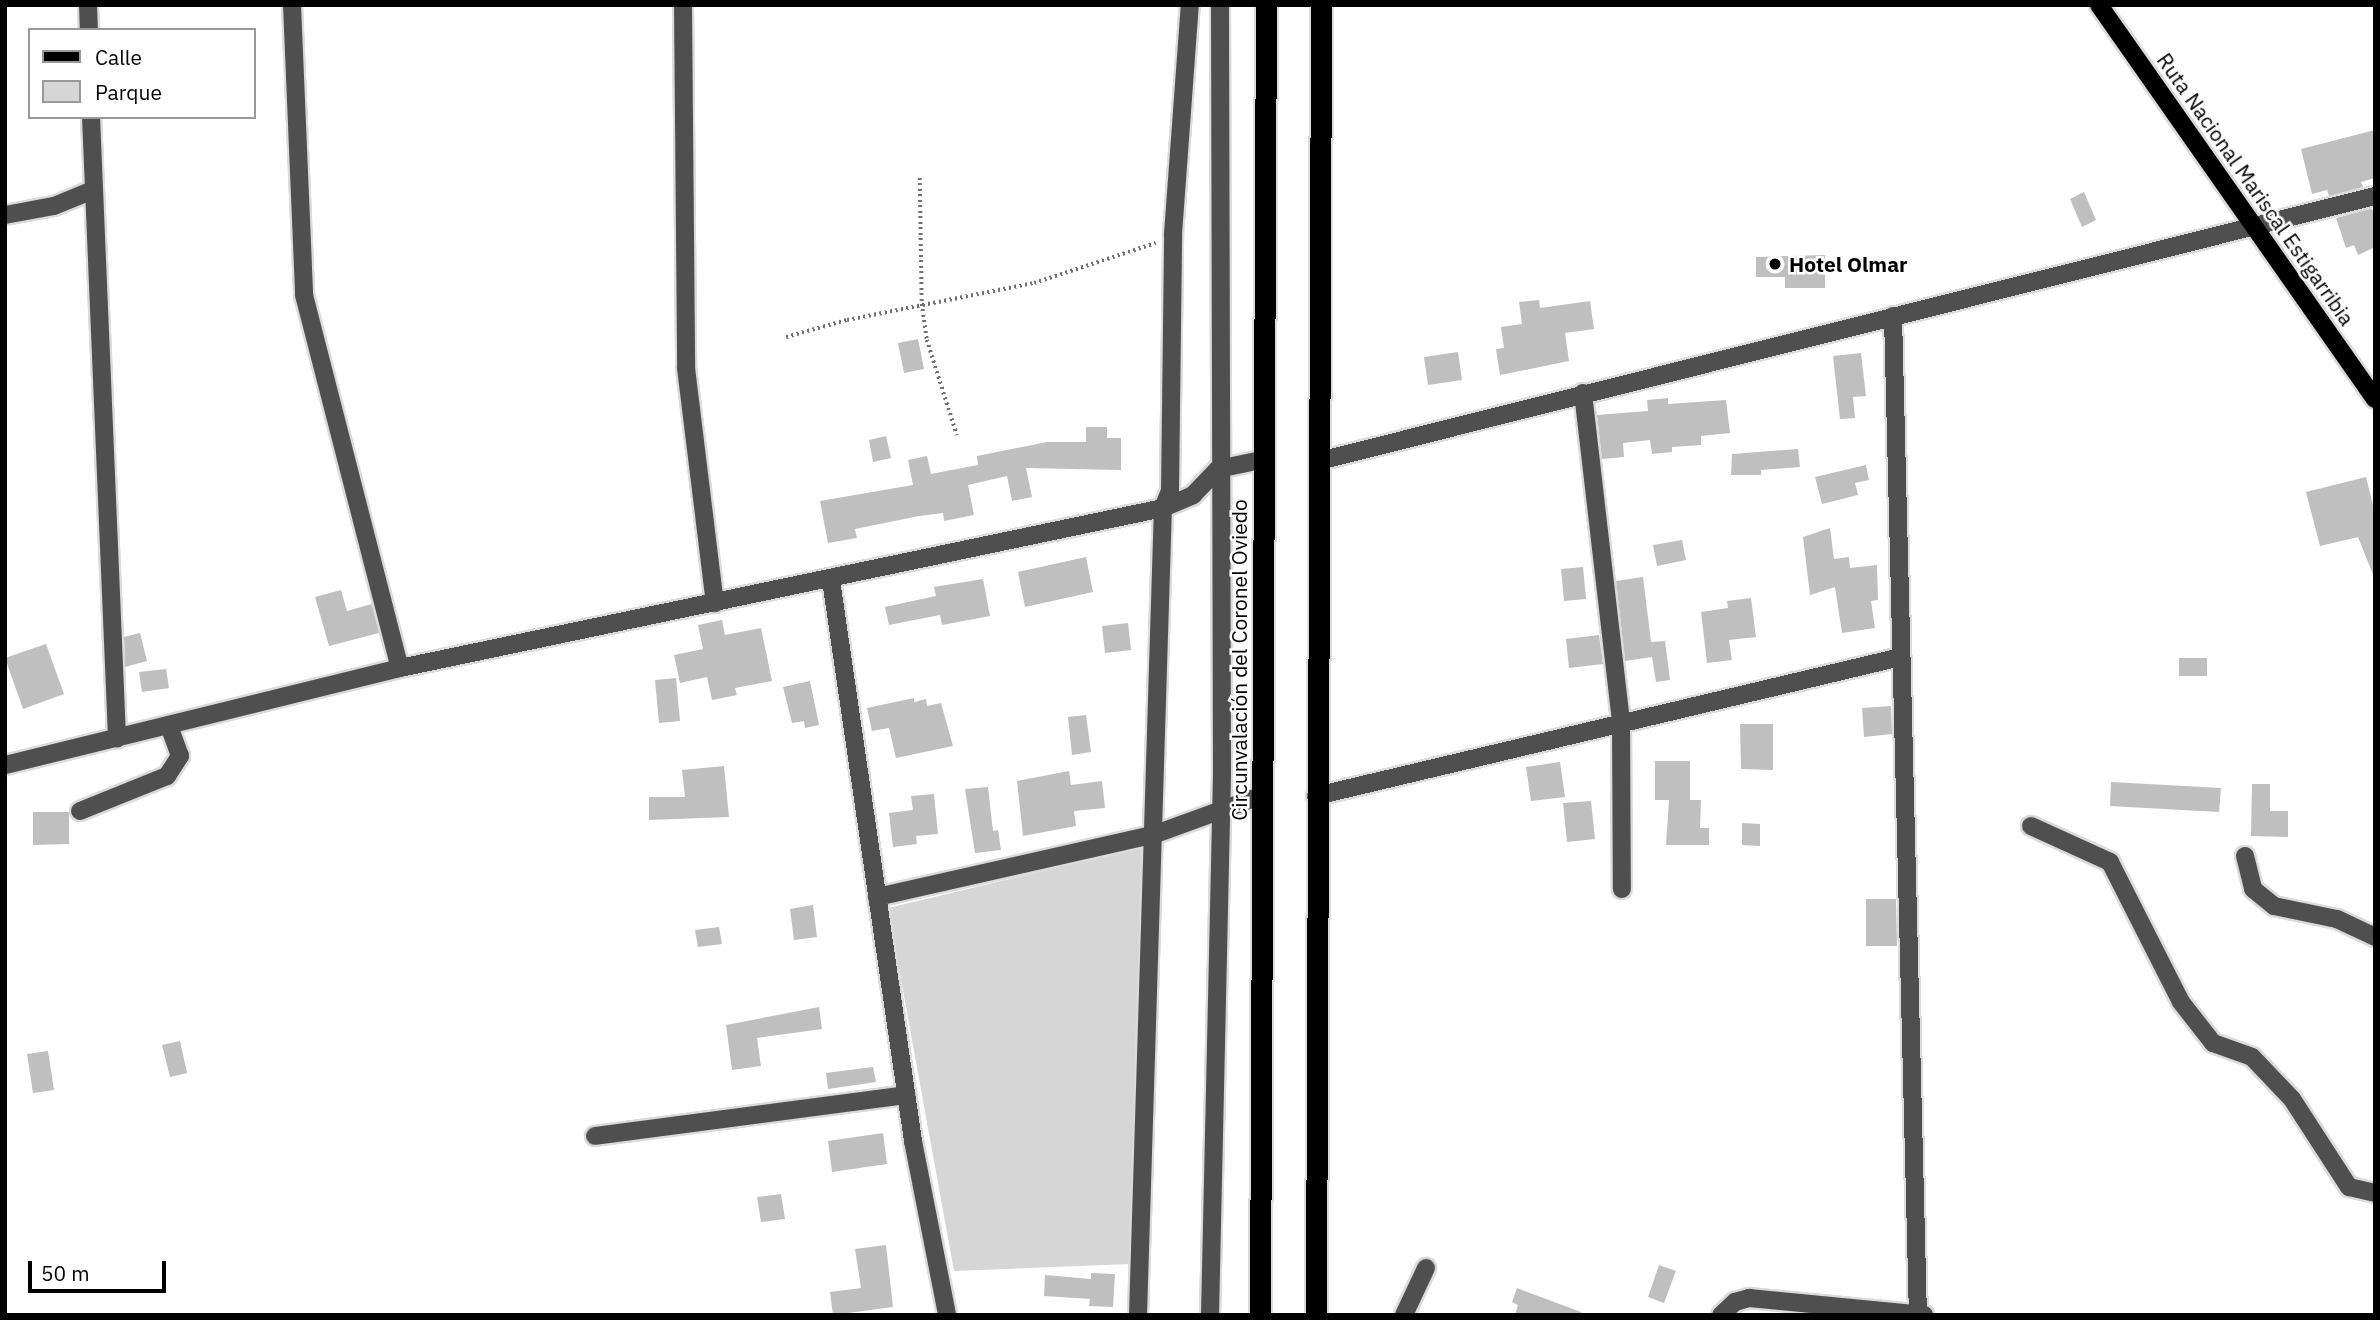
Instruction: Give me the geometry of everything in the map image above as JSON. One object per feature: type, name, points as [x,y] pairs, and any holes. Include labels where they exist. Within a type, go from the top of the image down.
[{"type":"highway","name":"Circunvalación del Coronel Oviedo","points":[[1260,1315],[1266,5]]},
{"type":"highway","points":[[1317,1315],[1316,796],[1321,5]]},
{"type":"main road","name":"Ruta Nacional Mariscal Estigarribia","points":[[2099,5],[2375,399]]},
{"type":"street","points":[[88,5],[89,28]]},
{"type":"street","points":[[292,5],[304,295],[400,668]]},
{"type":"street","points":[[682,5],[686,368],[715,603]]},
{"type":"street","points":[[1138,1315],[1163,509],[1170,491],[1173,234],[1190,5]]},
{"type":"street","points":[[1210,1315],[1220,811],[1220,5]]},
{"type":"street","points":[[91,119],[117,738]]},
{"type":"street","points":[[5,215],[54,206],[93,190]]},
{"type":"street","points":[[1319,461],[2375,196]]},
{"type":"street","points":[[1893,316],[1918,1315]]},
{"type":"street","points":[[1583,393],[1621,723],[1622,888]]},
{"type":"street","points":[[5,765],[400,668],[1163,509],[1194,495],[1218,469],[1266,459]]},
{"type":"street","points":[[831,580],[906,1095],[947,1315]]},
{"type":"street","points":[[1316,796],[1901,657]]},
{"type":"street","points":[[80,810],[167,776],[180,757],[169,725]]},
{"type":"street","points":[[877,897],[1153,835],[1263,795]]},
{"type":"street","points":[[2031,827],[2110,862],[2181,1002],[2213,1043],[2252,1056],[2292,1099],[2349,1187],[2375,1193]]},
{"type":"street","points":[[2245,856],[2253,889],[2274,906],[2337,919],[2375,937]]},
{"type":"street","points":[[594,1136],[906,1095]]},
{"type":"street","points":[[1405,1315],[1426,1268]]},
{"type":"street","points":[[1721,1315],[1735,1302],[1749,1298],[1924,1315]]},
{"type":"path","points":[[920,178],[922,304],[928,341],[957,435]]},
{"type":"path","points":[[786,337],[922,304],[1034,283],[1144,250],[1173,234]]},
{"type":"green space","points":[[1144,847],[1130,1264],[954,1271],[888,908]]},
{"type":"building","points":[[2375,130],[2375,178],[2361,182],[2363,187],[2329,196],[2327,190],[2312,194],[2301,149]]},
{"type":"building","points":[[2084,192],[2096,220],[2082,227],[2070,199]]},
{"type":"building","points":[[2375,210],[2375,247],[2358,255],[2354,245],[2346,248],[2336,218]]},
{"type":"building","points":[[1825,255],[1825,288],[1785,288],[1785,277],[1756,277],[1756,257]]},
{"type":"building","points":[[1539,300],[1540,308],[1590,301],[1594,329],[1565,333],[1569,361],[1500,375],[1496,349],[1504,348],[1501,327],[1522,324],[1519,302]]},
{"type":"building","points":[[918,339],[924,369],[904,373],[898,343]]},
{"type":"building","points":[[1458,352],[1462,380],[1428,385],[1424,357]]},
{"type":"building","points":[[1861,353],[1866,396],[1853,397],[1855,418],[1840,419],[1833,356]]},
{"type":"building","points":[[1668,398],[1668,404],[1726,400],[1730,433],[1701,436],[1701,445],[1672,447],[1672,452],[1652,454],[1650,440],[1623,443],[1624,457],[1602,459],[1597,415],[1648,411],[1647,400]]},
{"type":"building","points":[[1086,427],[1107,427],[1107,438],[1121,438],[1121,470],[1026,468],[1032,497],[1012,501],[1007,476],[968,485],[974,515],[944,521],[943,513],[919,516],[855,529],[857,538],[828,543],[820,501],[913,485],[908,460],[927,456],[931,474],[978,465],[977,456],[1047,442],[1086,442]]},
{"type":"building","points":[[886,436],[891,458],[873,462],[869,440]]},
{"type":"building","points":[[1798,449],[1800,467],[1761,470],[1761,475],[1731,475],[1732,454]]},
{"type":"building","points":[[1866,465],[1869,480],[1855,483],[1858,495],[1822,504],[1815,477]]},
{"type":"building","points":[[2366,477],[2375,513],[2374,577],[2358,537],[2320,546],[2306,492]]},
{"type":"building","points":[[1830,528],[1834,559],[1849,557],[1850,568],[1877,565],[1878,600],[1871,601],[1875,628],[1842,633],[1835,587],[1810,595],[1803,537]]},
{"type":"building","points":[[1682,540],[1686,560],[1657,566],[1653,545]]},
{"type":"building","points":[[1086,557],[1093,592],[1025,607],[1018,572]]},
{"type":"building","points":[[1583,567],[1586,599],[1564,601],[1561,569]]},
{"type":"building","points":[[1643,577],[1651,642],[1665,641],[1670,680],[1656,682],[1652,657],[1625,661],[1616,581]]},
{"type":"building","points":[[983,579],[990,616],[942,625],[940,615],[889,625],[885,607],[936,596],[934,587]]},
{"type":"building","points":[[341,590],[347,611],[372,604],[379,633],[329,646],[315,597]]},
{"type":"building","points":[[1751,598],[1756,637],[1729,640],[1732,660],[1707,663],[1701,612],[1728,608],[1727,601]]},
{"type":"building","points":[[722,620],[725,635],[761,628],[772,681],[735,688],[737,695],[712,700],[707,677],[680,683],[674,655],[703,649],[698,625]]},
{"type":"building","points":[[1128,623],[1131,650],[1105,653],[1102,626]]},
{"type":"building","points":[[140,633],[147,661],[125,667],[124,637]]},
{"type":"building","points":[[1599,635],[1603,664],[1569,668],[1566,639]]},
{"type":"building","points":[[46,644],[64,694],[23,709],[5,658]]},
{"type":"building","points":[[2179,658],[2207,658],[2207,676],[2179,676]]},
{"type":"building","points":[[166,669],[169,688],[142,692],[139,672]]},
{"type":"building","points":[[676,678],[680,721],[659,723],[655,680]]},
{"type":"building","points":[[810,681],[819,725],[805,728],[804,721],[792,723],[783,687]]},
{"type":"building","points":[[914,698],[914,702],[926,699],[927,706],[941,703],[953,746],[896,758],[889,728],[872,731],[867,708]]},
{"type":"building","points":[[1891,706],[1892,734],[1864,737],[1862,708]]},
{"type":"building","points":[[1086,715],[1091,752],[1072,755],[1068,717]]},
{"type":"building","points":[[1740,724],[1773,724],[1773,770],[1741,769]]},
{"type":"building","points":[[1655,761],[1690,761],[1690,800],[1701,800],[1700,828],[1709,828],[1709,845],[1666,845],[1669,800],[1655,800]]},
{"type":"building","points":[[1560,762],[1565,797],[1531,801],[1526,767]]},
{"type":"building","points":[[724,766],[729,817],[649,820],[649,797],[685,797],[682,770]]},
{"type":"building","points":[[1069,771],[1071,785],[1102,781],[1105,808],[1074,811],[1076,826],[1023,836],[1017,781]]},
{"type":"building","points":[[2111,782],[2221,788],[2219,812],[2110,806]]},
{"type":"building","points":[[2252,784],[2270,784],[2270,811],[2288,811],[2288,837],[2251,836]]},
{"type":"building","points":[[988,787],[993,831],[998,830],[1001,850],[975,853],[965,789]]},
{"type":"building","points":[[934,794],[938,834],[916,836],[917,844],[893,847],[889,813],[913,810],[911,796]]},
{"type":"building","points":[[1591,801],[1595,839],[1567,842],[1563,803]]},
{"type":"building","points":[[33,812],[69,812],[69,844],[33,845]]},
{"type":"building","points":[[1742,823],[1760,824],[1760,846],[1742,845]]},
{"type":"building","points":[[1866,899],[1896,899],[1897,946],[1866,946]]},
{"type":"building","points":[[813,905],[817,937],[794,940],[790,909]]},
{"type":"building","points":[[719,927],[722,944],[698,947],[695,930]]},
{"type":"building","points":[[819,1007],[822,1029],[757,1038],[761,1066],[732,1070],[726,1025]]},
{"type":"building","points":[[180,1041],[187,1073],[170,1077],[162,1045]]},
{"type":"building","points":[[48,1051],[54,1090],[33,1093],[27,1054]]},
{"type":"building","points":[[873,1067],[876,1082],[828,1089],[826,1073]]},
{"type":"building","points":[[883,1133],[887,1164],[832,1172],[828,1141]]},
{"type":"building","points":[[781,1194],[785,1219],[761,1222],[757,1197]]},
{"type":"building","points":[[886,1245],[893,1307],[833,1315],[830,1292],[861,1288],[855,1249]]},
{"type":"building","points":[[1659,1265],[1676,1271],[1664,1303],[1648,1297]]},
{"type":"building","points":[[1091,1273],[1115,1274],[1113,1307],[1089,1306],[1090,1299],[1044,1296],[1045,1275],[1091,1279]]},
{"type":"building","points":[[1517,1288],[1581,1312],[1581,1315],[1515,1315],[1518,1305],[1512,1302]]},
{"type":"place","name":"Hotel Olmar","points":[[1775,264]]}]
